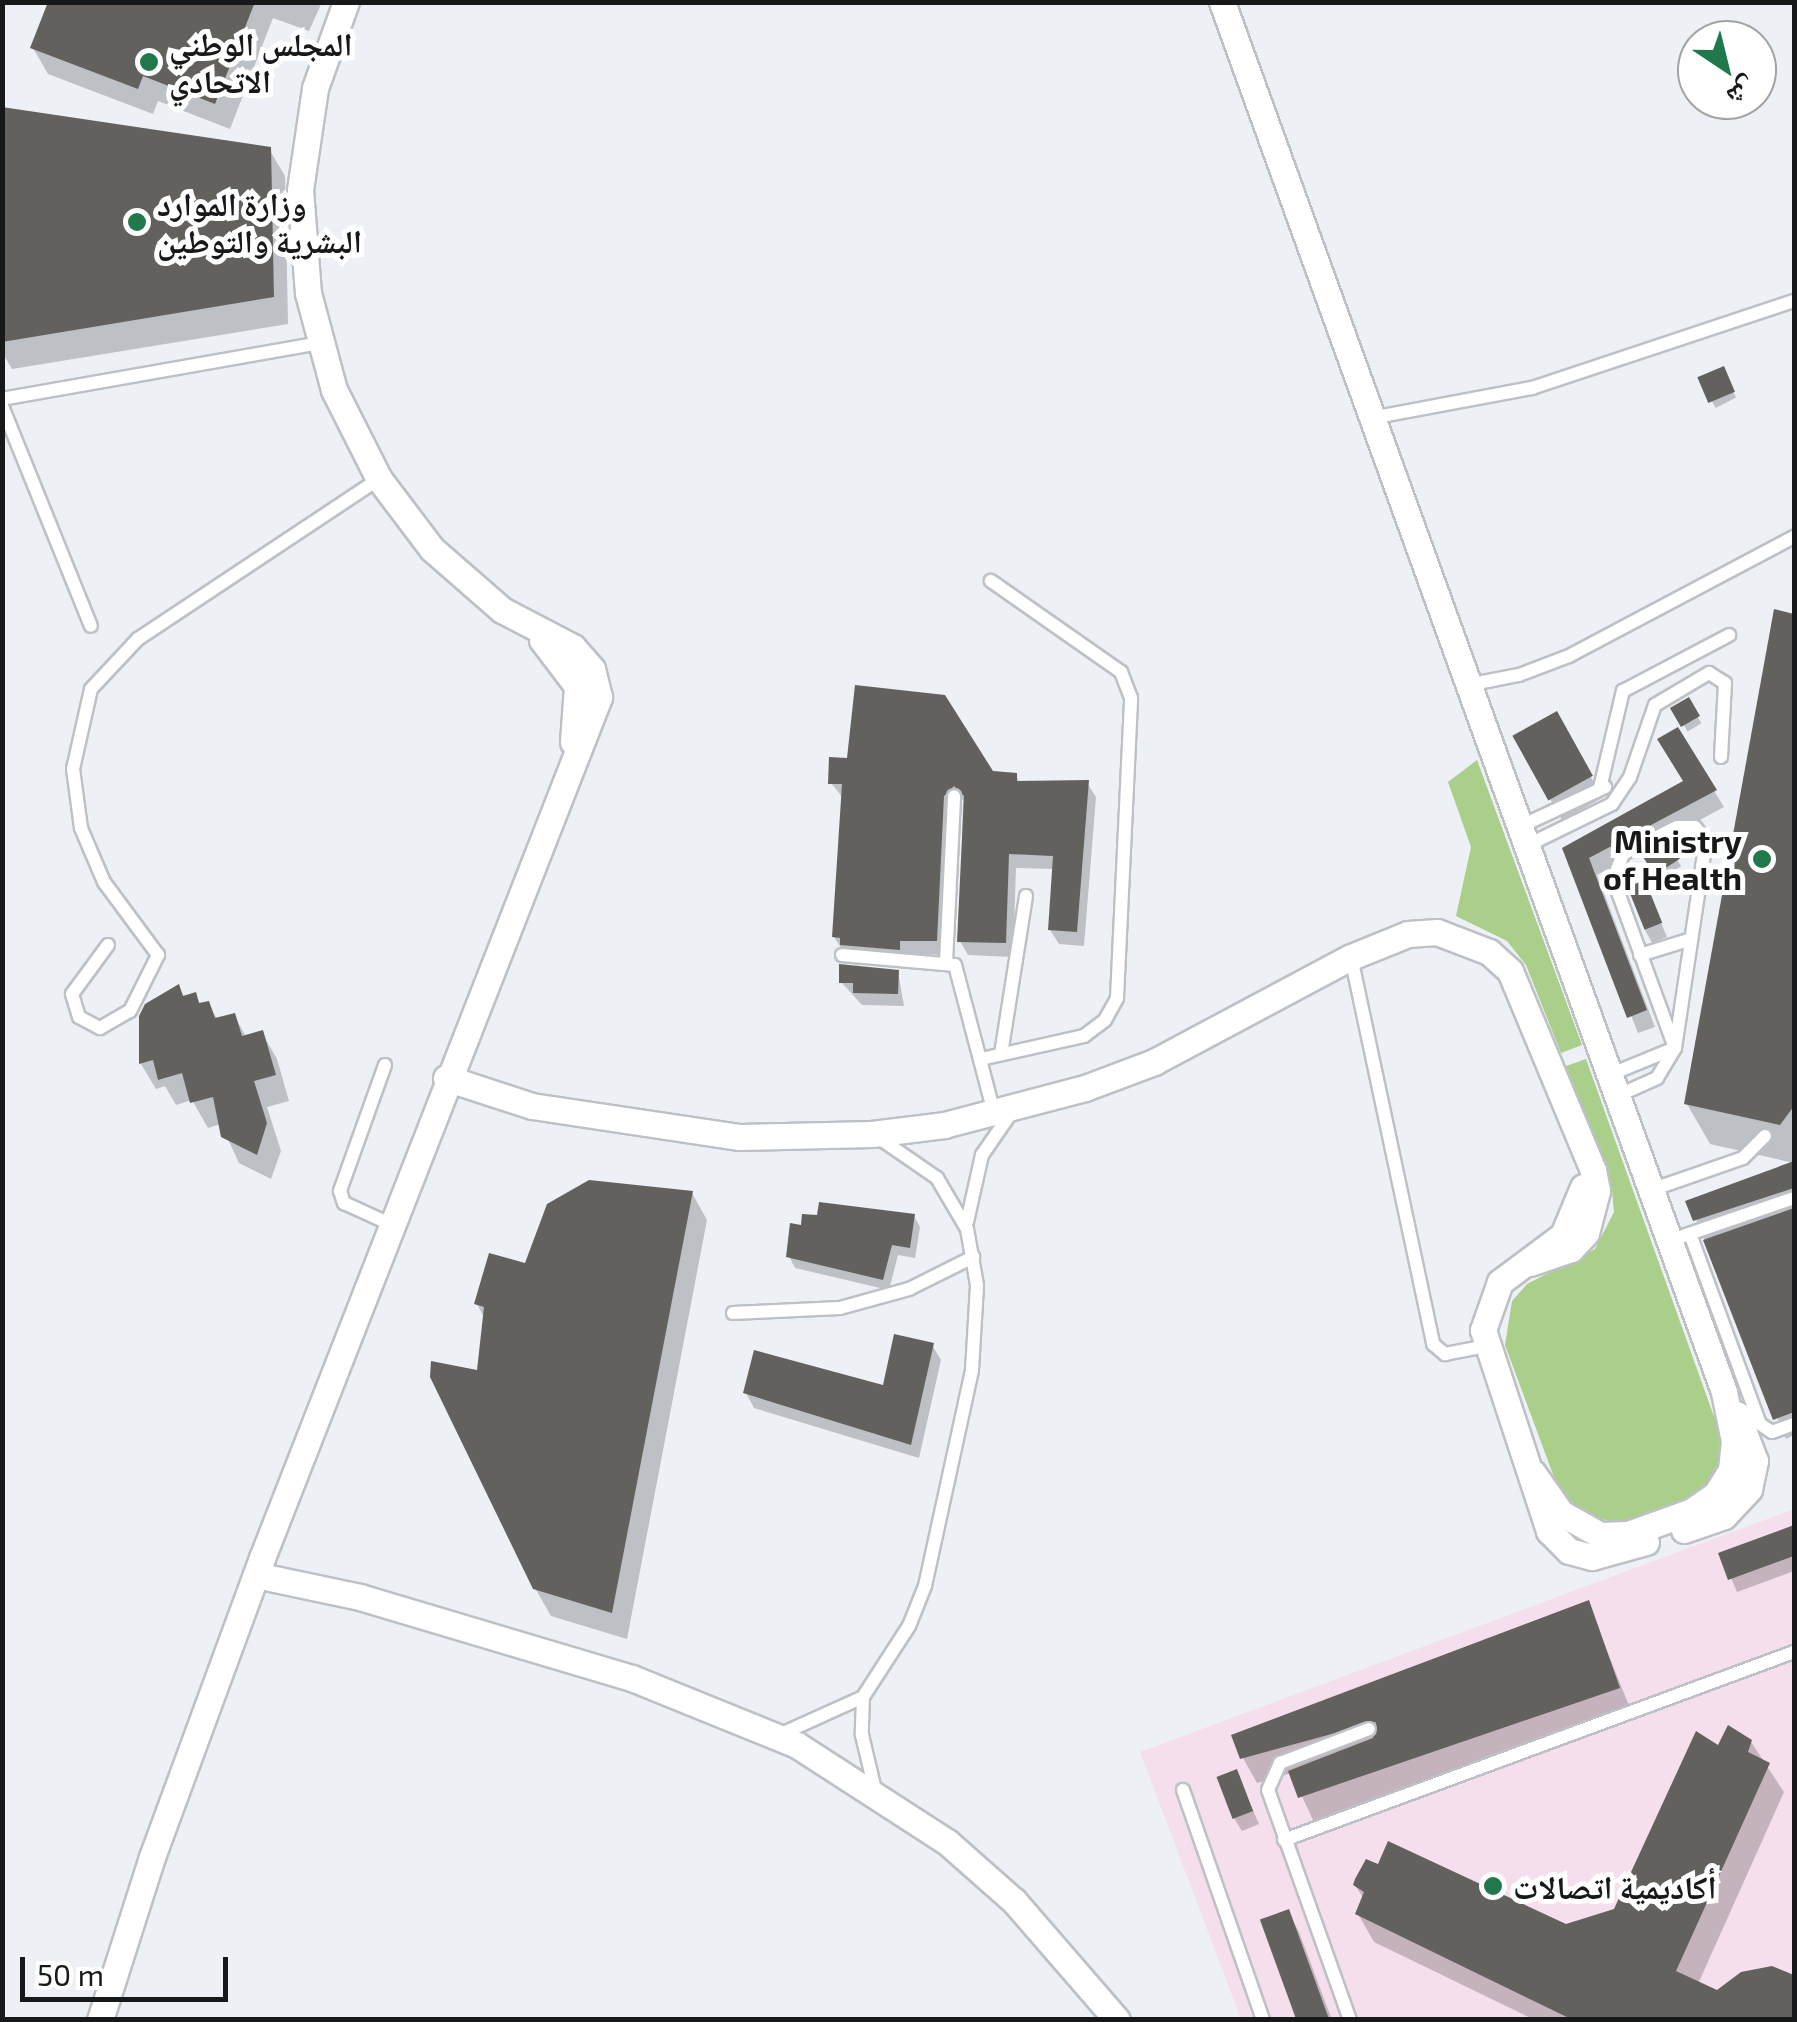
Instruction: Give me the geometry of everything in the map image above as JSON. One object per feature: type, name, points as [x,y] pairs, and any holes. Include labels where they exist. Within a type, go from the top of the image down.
[{"type":"street","points":[[100,2020],[152,1857],[259,1567],[449,1070],[564,781],[597,711],[598,682],[573,647],[540,636],[432,550],[379,479],[334,390],[319,343],[301,242],[300,190],[315,88],[346,2]]},
{"type":"street","points":[[449,1070],[554,1106],[740,1137],[872,1134],[1004,1111],[1154,1062],[1351,957],[1408,934],[1437,932],[1489,952],[1524,996],[1597,1191],[1590,1223],[1571,1249],[1530,1263],[1490,1296],[1486,1346],[1533,1474],[1549,1531],[1569,1551],[1604,1556],[1662,1529],[1724,1516],[1749,1490],[1752,1446],[1680,1238],[1651,1190],[1222,2]]},
{"type":"street","points":[[259,1567],[337,1581],[360,1596],[632,1678],[777,1736],[875,1790],[1014,1901],[1116,2020]]},
{"type":"lane","points":[[1371,418],[1519,392],[1794,301]]},
{"type":"lane","points":[[2,399],[319,343]]},
{"type":"lane","points":[[2,406],[91,626]]},
{"type":"lane","points":[[108,944],[72,994],[79,1017],[100,1028],[130,1011],[158,955],[104,882],[80,828],[73,769],[91,689],[138,638],[379,479]]},
{"type":"lane","points":[[1466,685],[1519,675],[1569,656],[1794,536]]},
{"type":"lane","points":[[981,1059],[1084,1036],[1104,1020],[1117,998],[1131,698],[1121,672],[991,581]]},
{"type":"lane","points":[[1523,836],[1600,788],[1624,691],[1729,635]]},
{"type":"lane","points":[[1523,836],[1612,804],[1615,793],[1630,777],[1655,706],[1709,672],[1725,683],[1721,757]]},
{"type":"lane","points":[[1600,788],[1615,793]]},
{"type":"lane","points":[[946,962],[954,796]]},
{"type":"lane","points":[[1613,1086],[1657,1078],[1675,1048],[1706,841],[1686,825],[1622,854],[1613,870],[1675,1048]]},
{"type":"lane","points":[[1001,1054],[1026,896]]},
{"type":"lane","points":[[1640,956],[1692,939]]},
{"type":"lane","points":[[842,955],[946,962],[958,969],[981,1059],[1004,1111],[976,1173],[967,1229]]},
{"type":"lane","points":[[1351,957],[1433,1344],[1446,1354],[1486,1346]]},
{"type":"lane","points":[[1613,1086],[1675,1048]]},
{"type":"lane","points":[[385,1065],[340,1191],[344,1202],[390,1224]]},
{"type":"lane","points":[[872,1134],[924,1164],[950,1194],[967,1229],[978,1314],[972,1370],[925,1586],[903,1636],[863,1697],[862,1735],[875,1790]]},
{"type":"lane","points":[[1651,1190],[1743,1158],[1766,1136]]},
{"type":"lane","points":[[1680,1238],[1794,1198]]},
{"type":"lane","points":[[732,1313],[804,1313],[858,1304],[909,1289],[973,1257]]},
{"type":"lane","points":[[1728,1379],[1763,1428],[1772,1432],[1794,1424]]},
{"type":"lane","points":[[1284,1840],[1794,1652]]},
{"type":"lane","points":[[777,1736],[863,1697]]},
{"type":"lane","points":[[1350,2020],[1268,1790],[1280,1763],[1368,1728]]},
{"type":"lane","points":[[1183,1790],[1263,2020]]},
{"type":"shaded area","name":"أكاديمية اتصالات","points":[[1794,1509],[1794,2019],[1241,2019],[1140,1752]]},
{"type":"green space","points":[[1477,760],[1582,1045],[1561,1053],[1526,965],[1507,941],[1456,916],[1471,847],[1448,782]]},
{"type":"green space","points":[[1586,1059],[1722,1439],[1715,1477],[1701,1494],[1623,1524],[1580,1514],[1561,1496],[1505,1345],[1512,1301],[1527,1284],[1595,1249],[1614,1212],[1612,1190],[1566,1066]]},
{"type":"building","name":"المجلس الوطني الاتحادي","points":[[48,2],[255,2],[215,104],[143,76],[138,89],[30,48]]},
{"type":"building","name":"وزارة الموارد البشرية والتوطين","points":[[2,107],[271,147],[274,297],[2,342]]},
{"type":"building","points":[[1724,366],[1735,392],[1708,403],[1697,377]]},
{"type":"building","name":"Ministry of Health","points":[[1774,609],[1794,614],[1794,1106],[1780,1125],[1684,1104]]},
{"type":"building","points":[[855,685],[945,695],[993,771],[1017,773],[1017,781],[1089,780],[1077,932],[1048,930],[1053,856],[1009,854],[1006,943],[957,942],[964,796],[954,786],[944,796],[937,941],[900,941],[900,950],[840,945],[840,938],[832,937],[842,784],[828,784],[829,757],[847,758]]},
{"type":"building","points":[[1689,697],[1700,716],[1681,727],[1670,708]]},
{"type":"building","points":[[1557,711],[1593,776],[1548,800],[1512,736]]},
{"type":"building","points":[[1678,727],[1717,790],[1589,858],[1647,1010],[1627,1018],[1562,848],[1683,781],[1657,739]]},
{"type":"building","points":[[1669,842],[1680,859],[1655,875],[1644,858]]},
{"type":"building","points":[[1645,880],[1662,923],[1645,930],[1627,887]]},
{"type":"building","points":[[839,964],[899,970],[898,994],[853,993],[853,983],[839,983]]},
{"type":"building","points":[[179,984],[183,996],[196,992],[199,1003],[209,1001],[215,1018],[235,1013],[242,1036],[263,1030],[276,1075],[254,1081],[267,1123],[257,1155],[221,1137],[213,1097],[190,1103],[182,1073],[158,1080],[153,1060],[139,1064],[139,1016],[145,1004]]},
{"type":"building","points":[[1794,1161],[1794,1188],[1693,1221],[1685,1201]]},
{"type":"building","points":[[589,1180],[693,1191],[612,1613],[533,1589],[430,1377],[431,1361],[477,1370],[484,1307],[474,1304],[489,1253],[525,1263],[547,1204]]},
{"type":"building","points":[[819,1202],[915,1214],[910,1248],[892,1245],[883,1280],[786,1257],[790,1223],[801,1225],[802,1214],[817,1215]]},
{"type":"building","points":[[1794,1208],[1794,1412],[1773,1420],[1703,1240]]},
{"type":"building","points":[[894,1334],[934,1343],[911,1445],[743,1393],[754,1350],[883,1385]]},
{"type":"building","points":[[1794,1525],[1794,1556],[1728,1580],[1718,1553]]},
{"type":"building","points":[[1589,1600],[1620,1688],[1298,1798],[1288,1771],[1373,1738],[1376,1722],[1240,1759],[1231,1735]]},
{"type":"building","points":[[1728,1725],[1752,1740],[1748,1752],[1770,1763],[1676,1971],[1717,1990],[1741,1972],[1772,1966],[1794,1975],[1794,2020],[1573,2020],[1355,1914],[1364,1892],[1353,1885],[1355,1879],[1366,1859],[1378,1864],[1388,1841],[1566,1924],[1614,1909],[1696,1731],[1718,1745]]},
{"type":"building","points":[[1237,1769],[1253,1811],[1233,1819],[1216,1777]]},
{"type":"building","points":[[1289,1909],[1329,2020],[1296,2020],[1260,1920]]},
{"type":"place","name":"المجلس الوطني الاتحادي","points":[[149,62]]},
{"type":"place","name":"وزارة الموارد البشرية والتوطين","points":[[137,222]]},
{"type":"place","name":"Ministry of Health","points":[[1762,859]]},
{"type":"place","name":"أكاديمية اتصالات","points":[[1493,1886]]}]
